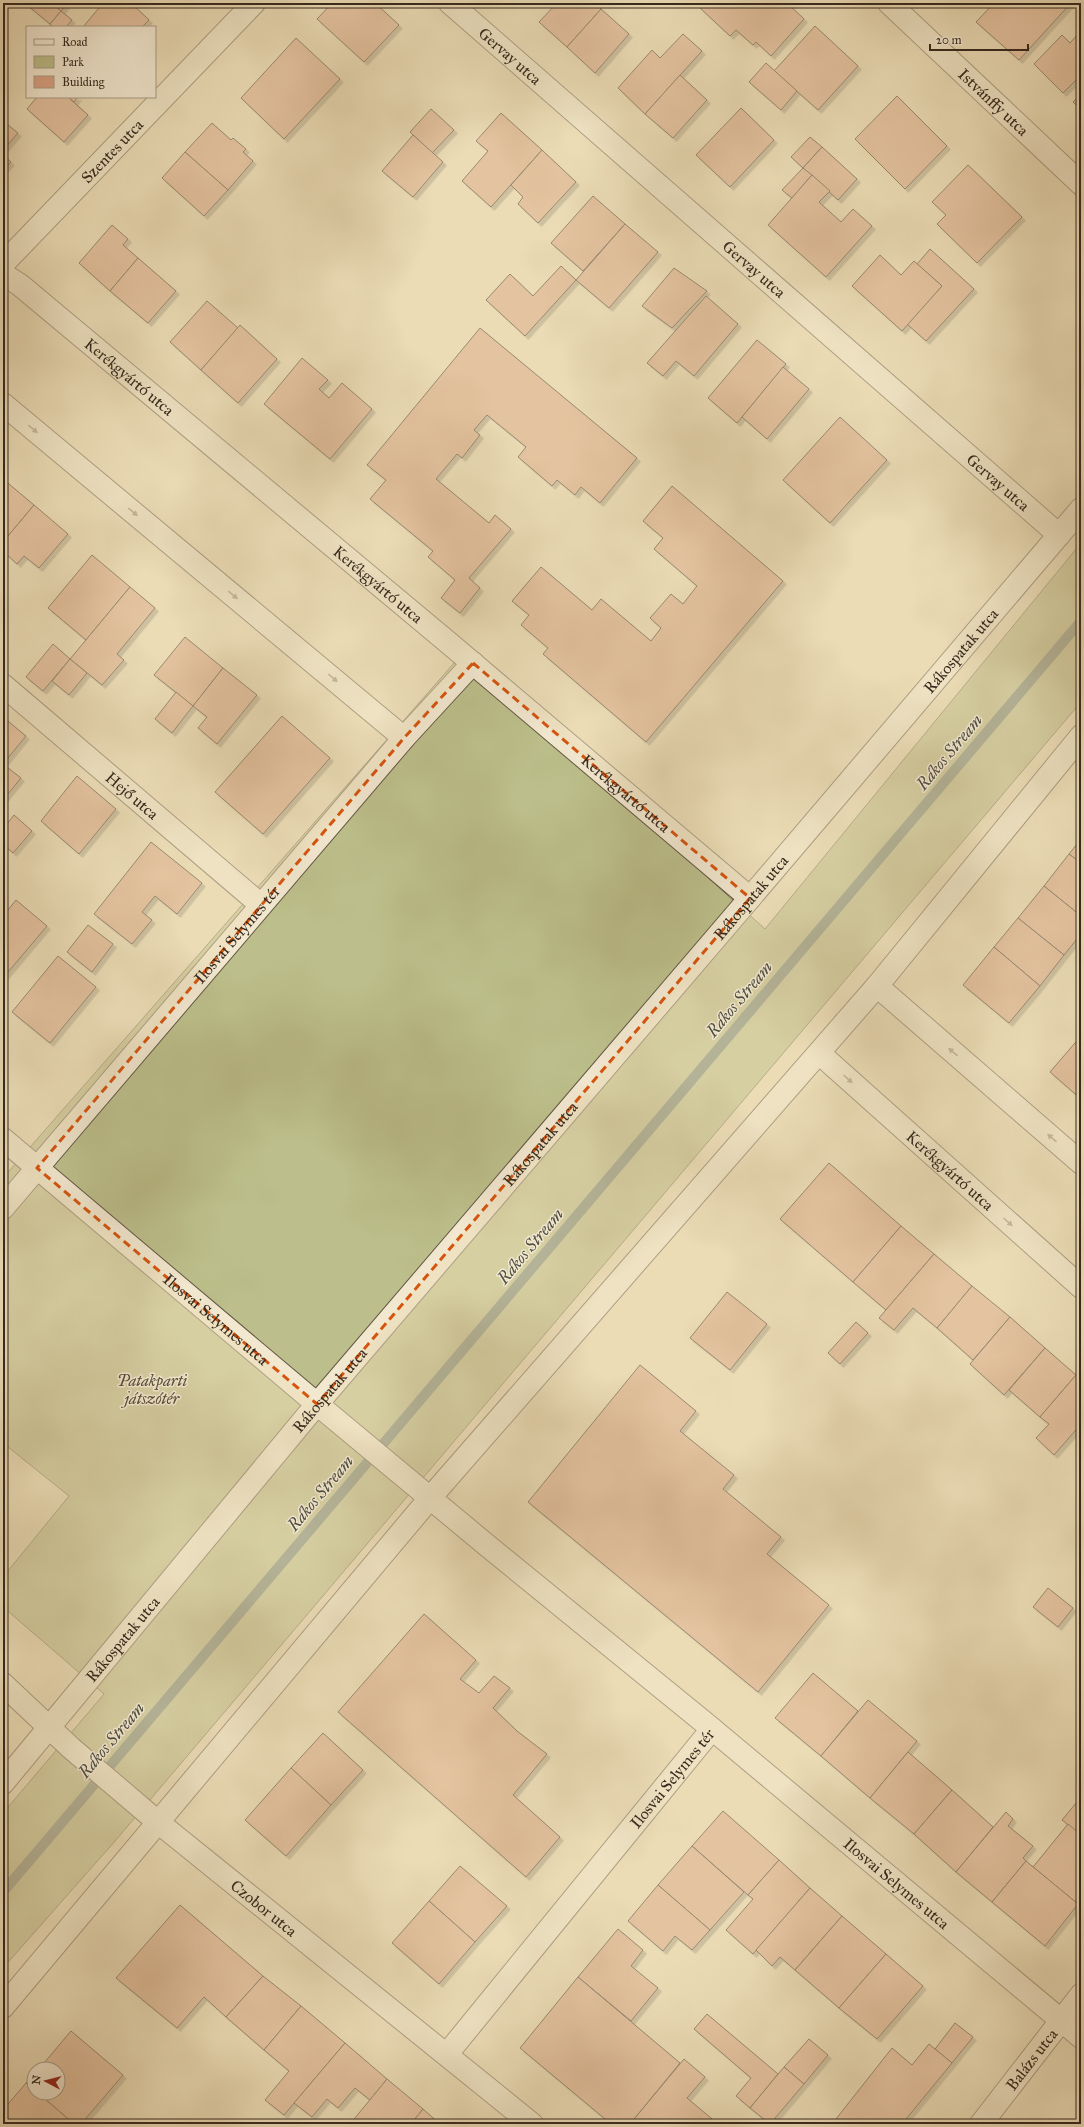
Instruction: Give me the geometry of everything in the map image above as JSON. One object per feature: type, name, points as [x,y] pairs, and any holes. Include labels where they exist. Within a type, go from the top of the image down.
[{"type":"street","name":"Szentes utca","points":[[3,264],[254,3]]},
{"type":"street","name":"Gervay utca","points":[[450,3],[1059,535]]},
{"type":"street","name":"Istvánffy utca","points":[[889,3],[1081,184]]},
{"type":"street","name":"Kerékgyártó utca","points":[[3,274],[26,290],[473,663],[750,898]]},
{"type":"street","points":[[3,404],[404,738]]},
{"type":"street","name":"Rákospatak utca","points":[[3,1783],[317,1404],[1081,509]]},
{"type":"street","name":"Ilosvai Selymes tér","points":[[3,1208],[404,738],[473,663]]},
{"type":"street","name":"Hejő utca","points":[[3,685],[261,905]]},
{"type":"street","points":[[3,2007],[159,1823],[430,1498],[877,986],[1081,736]]},
{"type":"street","points":[[877,986],[1081,1163]]},
{"type":"street","name":"Kerékgyártó utca","points":[[819,1053],[1081,1286]]},
{"type":"street","name":"Ilosvai Selymes utca","points":[[3,1139],[430,1498]]},
{"type":"street","name":"Ilosvai Selymes tér","points":[[430,1498],[712,1729],[447,2054]]},
{"type":"street","name":"Czobor utca","points":[[3,1684],[71,1748],[128,1798],[532,2124]]},
{"type":"street","name":"Ilosvai Selymes utca","points":[[712,1729],[1081,2038]]},
{"type":"street","name":"Balázs utca","points":[[981,2124],[1081,1995]]},
{"type":"highlighted area","points":[[473,663],[750,898],[317,1404],[37,1168],[404,738]]},
{"type":"green space","name":"Patakparti játszótér","points":[[1081,543],[1081,702],[116,1840],[3,1968],[3,1813],[104,1694],[3,1607],[3,1577],[69,1496],[3,1443],[3,1178],[461,655],[765,929]]},
{"type":"building","points":[[29,3],[52,3],[61,11],[50,24],[27,5]]},
{"type":"building","points":[[52,3],[68,3],[61,11]]},
{"type":"building","points":[[103,3],[131,3],[149,20],[143,26],[84,26]]},
{"type":"building","points":[[332,3],[375,3],[399,25],[364,62],[317,19]]},
{"type":"building","points":[[557,3],[595,3],[601,9],[567,47],[539,22]]},
{"type":"building","points":[[705,3],[787,3],[804,19],[771,56],[756,42],[753,45],[736,30],[730,36],[700,8]]},
{"type":"building","points":[[994,3],[1071,3],[1019,60],[976,22]]},
{"type":"building","points":[[601,9],[629,34],[595,73],[567,47]]},
{"type":"building","points":[[61,11],[72,20],[67,26],[52,26],[50,24]]},
{"type":"building","points":[[815,26],[858,66],[818,110],[774,71]]},
{"type":"building","points":[[683,34],[702,51],[645,114],[618,88],[652,50],[660,58]]},
{"type":"building","points":[[1062,35],[1070,43],[1077,35],[1081,39],[1081,75],[1063,93],[1034,64]]},
{"type":"building","points":[[296,38],[340,79],[284,139],[241,98]]},
{"type":"building","points":[[766,63],[797,91],[781,110],[749,82]]},
{"type":"building","points":[[680,75],[707,100],[673,138],[645,114]]},
{"type":"building","points":[[1081,94],[1081,110],[1073,102]]},
{"type":"building","points":[[897,96],[947,146],[905,189],[855,139]]},
{"type":"building","points":[[36,98],[69,98],[88,115],[64,142],[27,109]]},
{"type":"building","points":[[69,98],[77,98],[74,102]]},
{"type":"building","points":[[741,108],[774,140],[730,187],[696,155]]},
{"type":"building","points":[[431,109],[454,130],[432,153],[410,132]]},
{"type":"building","points":[[501,113],[542,150],[491,207],[462,181],[488,151],[476,141]]},
{"type":"building","points":[[3,121],[18,133],[3,150]]},
{"type":"building","points":[[212,123],[231,140],[233,138],[246,149],[243,152],[253,161],[228,190],[185,152]]},
{"type":"building","points":[[413,135],[443,162],[413,197],[382,171]]},
{"type":"building","points":[[810,137],[822,147],[803,168],[791,157]]},
{"type":"building","points":[[822,147],[857,179],[838,200],[803,168]]},
{"type":"building","points":[[542,150],[576,182],[538,223],[518,204],[523,197],[511,185]]},
{"type":"building","points":[[185,152],[228,190],[204,216],[162,178]]},
{"type":"building","points":[[3,155],[11,162],[3,171]]},
{"type":"building","points":[[968,165],[1022,217],[977,263],[937,224],[946,215],[932,202]]},
{"type":"building","points":[[803,168],[812,175],[792,198],[782,190]]},
{"type":"building","points":[[812,175],[830,191],[819,202],[841,222],[853,209],[872,226],[826,277],[768,225]]},
{"type":"building","points":[[593,196],[625,224],[583,271],[551,243]]},
{"type":"building","points":[[625,224],[658,252],[609,308],[576,280]]},
{"type":"building","points":[[112,225],[128,239],[123,245],[138,258],[110,291],[79,263]]},
{"type":"building","points":[[930,249],[974,289],[926,341],[907,324],[942,286],[917,264]]},
{"type":"building","points":[[880,255],[901,275],[914,261],[942,286],[902,331],[852,286]]},
{"type":"building","points":[[138,258],[176,291],[148,323],[110,291]]},
{"type":"building","points":[[561,266],[576,280],[525,336],[486,300],[510,274],[533,296]]},
{"type":"building","points":[[674,268],[707,291],[672,328],[642,306]]},
{"type":"building","points":[[706,296],[738,324],[694,376],[676,361],[663,376],[647,363]]},
{"type":"building","points":[[207,301],[238,328],[201,370],[170,342]]},
{"type":"building","points":[[240,325],[277,359],[238,403],[201,370]]},
{"type":"building","points":[[480,328],[637,458],[600,503],[581,487],[575,495],[557,480],[552,486],[518,457],[526,447],[487,415],[474,430],[480,435],[462,458],[457,454],[436,479],[489,523],[495,515],[511,529],[469,578],[480,588],[460,613],[441,598],[455,580],[428,557],[433,551],[370,499],[386,480],[367,465]]},
{"type":"building","points":[[757,340],[786,364],[737,423],[708,398]]},
{"type":"building","points":[[302,358],[328,380],[319,389],[329,398],[342,383],[372,409],[330,459],[264,404]]},
{"type":"building","points":[[783,367],[809,389],[767,439],[742,417]]},
{"type":"building","points":[[840,417],[887,460],[830,523],[783,480]]},
{"type":"building","points":[[3,479],[34,505],[3,542]]},
{"type":"building","points":[[672,486],[783,581],[646,742],[543,654],[548,648],[521,625],[529,615],[512,601],[541,567],[592,610],[601,599],[651,641],[661,628],[650,618],[671,594],[683,604],[697,586],[654,549],[663,538],[643,521]]},
{"type":"building","points":[[34,505],[68,534],[39,568],[24,556],[17,564],[3,551],[3,542]]},
{"type":"building","points":[[92,555],[130,587],[86,640],[48,608]]},
{"type":"building","points":[[130,587],[155,608],[117,654],[124,660],[102,685],[70,659]]},
{"type":"building","points":[[185,637],[223,668],[193,706],[154,675]]},
{"type":"building","points":[[53,644],[70,659],[43,691],[26,677]]},
{"type":"building","points":[[70,659],[87,673],[69,695],[52,681]]},
{"type":"building","points":[[223,668],[257,695],[217,744],[198,728],[207,717],[193,706]]},
{"type":"building","points":[[176,692],[193,706],[172,733],[155,719]]},
{"type":"building","points":[[282,716],[330,758],[263,834],[215,792]]},
{"type":"building","points":[[3,717],[26,736],[3,764]]},
{"type":"building","points":[[3,764],[21,778],[3,800]]},
{"type":"building","points":[[77,776],[116,809],[79,854],[41,821]]},
{"type":"building","points":[[14,815],[32,831],[13,853],[3,844],[3,829]]},
{"type":"building","points":[[1081,839],[1081,863],[1069,854]]},
{"type":"building","points":[[151,842],[202,883],[177,914],[155,896],[142,912],[152,920],[132,944],[94,914]]},
{"type":"building","points":[[1069,854],[1081,863],[1081,916],[1044,886]]},
{"type":"building","points":[[1044,886],[1081,916],[1081,934],[1064,955],[1018,918]]},
{"type":"building","points":[[16,900],[47,926],[3,978],[3,916]]},
{"type":"building","points":[[1018,918],[1064,955],[1040,986],[994,947]]},
{"type":"building","points":[[88,925],[113,944],[92,972],[67,952]]},
{"type":"building","points":[[994,947],[1040,986],[1009,1023],[963,985]]},
{"type":"building","points":[[58,956],[96,987],[50,1043],[12,1012]]},
{"type":"building","points":[[1081,1036],[1081,1099],[1050,1072]]},
{"type":"building","points":[[829,1163],[901,1226],[853,1282],[780,1219]]},
{"type":"building","points":[[901,1226],[934,1254],[886,1310],[853,1282]]},
{"type":"building","points":[[934,1254],[972,1286],[937,1328],[913,1308],[894,1330],[879,1318]]},
{"type":"building","points":[[972,1286],[1010,1317],[973,1360],[937,1328]]},
{"type":"building","points":[[727,1292],[767,1324],[730,1370],[690,1338]]},
{"type":"building","points":[[1010,1317],[1045,1348],[1004,1395],[970,1364]]},
{"type":"building","points":[[856,1322],[868,1333],[840,1364],[828,1353]]},
{"type":"building","points":[[1045,1348],[1076,1375],[1040,1417],[1009,1390]]},
{"type":"building","points":[[640,1365],[696,1411],[680,1431],[734,1475],[723,1489],[781,1537],[767,1554],[829,1605],[758,1692],[528,1502]]},
{"type":"building","points":[[1076,1375],[1081,1379],[1081,1424],[1054,1455],[1036,1438],[1049,1424],[1040,1417]]},
{"type":"building","points":[[1048,1588],[1073,1608],[1058,1627],[1033,1607]]},
{"type":"building","points":[[424,1614],[476,1660],[460,1679],[479,1693],[494,1676],[510,1688],[493,1708],[517,1731],[547,1754],[513,1795],[560,1837],[526,1877],[338,1712]]},
{"type":"building","points":[[813,1673],[858,1711],[821,1756],[775,1718]]},
{"type":"building","points":[[868,1700],[917,1741],[870,1798],[821,1756]]},
{"type":"building","points":[[323,1733],[363,1770],[331,1805],[291,1768]]},
{"type":"building","points":[[908,1752],[952,1790],[914,1834],[870,1798]]},
{"type":"building","points":[[291,1768],[331,1805],[286,1856],[245,1820]]},
{"type":"building","points":[[952,1790],[993,1827],[956,1872],[914,1834]]},
{"type":"building","points":[[1081,1797],[1081,1835],[1062,1820]]},
{"type":"building","points":[[723,1811],[779,1860],[748,1895],[692,1846]]},
{"type":"building","points":[[1006,1812],[1013,1819],[1008,1826],[1033,1846],[1023,1858],[1026,1861],[992,1902],[956,1872]]},
{"type":"building","points":[[1068,1824],[1081,1835],[1081,1901],[1078,1904],[1033,1867]]},
{"type":"building","points":[[692,1846],[744,1892],[710,1930],[658,1885]]},
{"type":"building","points":[[779,1860],[810,1888],[753,1954],[726,1930],[753,1899],[748,1895]]},
{"type":"building","points":[[1026,1861],[1078,1904],[1045,1946],[992,1902]]},
{"type":"building","points":[[460,1866],[507,1906],[475,1942],[429,1901]]},
{"type":"building","points":[[658,1885],[710,1930],[692,1950],[675,1936],[663,1951],[628,1921]]},
{"type":"building","points":[[810,1888],[842,1916],[795,1970],[780,1957],[772,1966],[756,1950]]},
{"type":"building","points":[[429,1901],[475,1942],[439,1984],[392,1943]]},
{"type":"building","points":[[180,1905],[263,1976],[226,2017],[204,1997],[177,2028],[116,1978]]},
{"type":"building","points":[[842,1916],[886,1954],[839,2008],[795,1970]]},
{"type":"building","points":[[618,1929],[643,1950],[631,1966],[658,1988],[631,2021],[578,1977]]},
{"type":"building","points":[[886,1954],[923,1986],[877,2039],[839,2008]]},
{"type":"building","points":[[263,1976],[301,2006],[264,2050],[226,2017]]},
{"type":"building","points":[[578,1977],[680,2063],[630,2124],[611,2124],[520,2048]]},
{"type":"building","points":[[301,2006],[345,2043],[284,2115],[265,2100],[289,2071],[264,2050]]},
{"type":"building","points":[[707,2014],[778,2074],[750,2108],[736,2096],[751,2078],[694,2029]]},
{"type":"building","points":[[955,2023],[973,2037],[952,2063],[935,2049]]},
{"type":"building","points":[[71,2031],[123,2075],[81,2124],[74,2124],[47,2101],[66,2101],[66,2061],[46,2061]]},
{"type":"building","points":[[809,2039],[828,2055],[804,2084],[784,2067]]},
{"type":"building","points":[[345,2043],[387,2079],[370,2100],[355,2088],[338,2108],[327,2099],[312,2117],[294,2103]]},
{"type":"building","points":[[929,2044],[952,2063],[902,2124],[832,2124],[892,2048],[912,2065]]},
{"type":"building","points":[[684,2059],[705,2077],[687,2098],[718,2124],[630,2124]]},
{"type":"building","points":[[784,2067],[804,2084],[770,2124],[750,2108]]},
{"type":"building","points":[[387,2079],[423,2109],[411,2124],[350,2124]]},
{"type":"building","points":[[26,2083],[26,2101],[47,2101],[74,2124],[3,2124],[3,2110]]},
{"type":"building","points":[[423,2109],[440,2124],[411,2124]]},
{"type":"waterway","name":"Rákos Stream","points":[[3,1892],[1081,621]]}]
